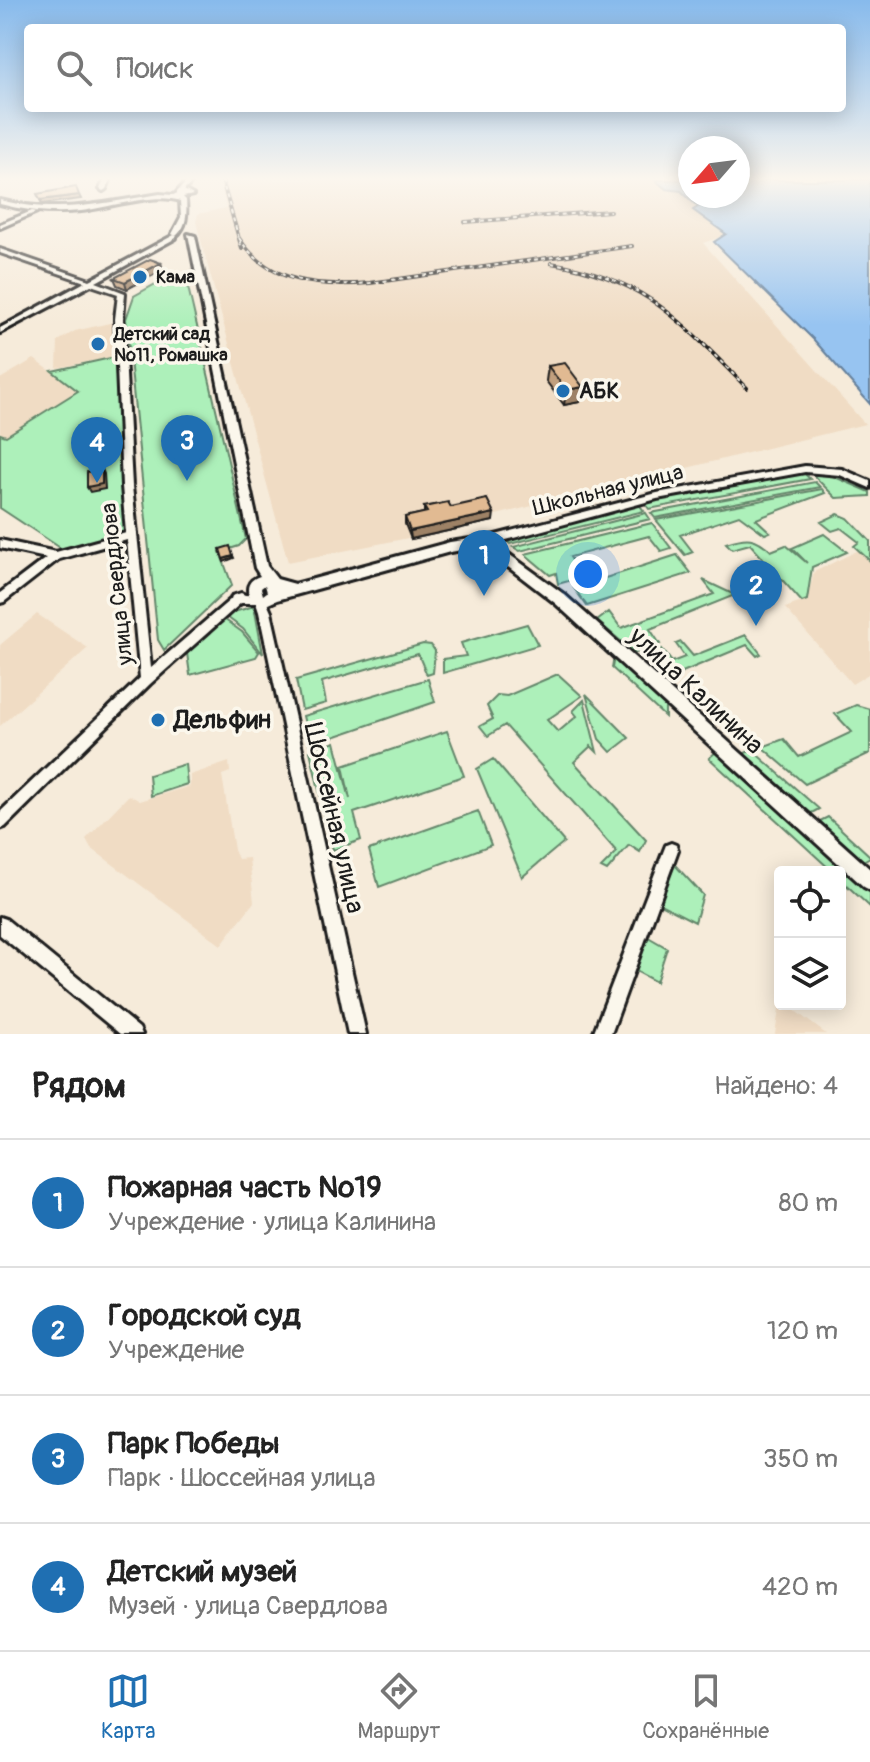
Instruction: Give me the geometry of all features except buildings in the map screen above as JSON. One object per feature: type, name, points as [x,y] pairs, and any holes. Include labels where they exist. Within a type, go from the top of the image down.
[{"type":"main road","points":[[184,228],[265,595]]},
{"type":"main road","points":[[184,237],[185,228]]},
{"type":"main road","name":"Школьная улица","points":[[265,595],[450,547],[484,542]]},
{"type":"main road","name":"улица Калинина","points":[[484,542],[574,610],[870,881]]},
{"type":"street","points":[[0,331],[164,244],[184,237]]},
{"type":"street","points":[[0,251],[91,283]]},
{"type":"street","name":"улица Свердлова","points":[[91,283],[122,293],[119,330],[132,535],[146,680]]},
{"type":"street","name":"Школьная улица","points":[[484,542],[657,496],[805,469],[842,472],[870,485]]},
{"type":"street","points":[[0,599],[56,556],[132,535]]},
{"type":"street","points":[[0,544],[56,556]]},
{"type":"street","points":[[0,822],[146,680],[236,599],[265,595]]},
{"type":"street","name":"Шоссейная улица","points":[[265,595],[357,1034]]},
{"type":"street","points":[[602,1034],[671,850]]},
{"type":"street","points":[[0,925],[133,1034]]},
{"type":"shaded area","points":[[198,228],[717,228],[726,235],[703,243],[865,424],[492,516],[493,521],[288,562]]},
{"type":"shaded area","points":[[114,322],[115,357],[57,368],[58,341],[75,331]]},
{"type":"shaded area","points":[[34,359],[79,391],[6,436],[0,434],[0,379]]},
{"type":"shaded area","points":[[859,550],[870,562],[870,673],[852,684],[785,608],[807,600],[814,572]]},
{"type":"shaded area","points":[[37,614],[88,648],[0,726],[0,645]]},
{"type":"shaded area","points":[[229,762],[230,772],[222,775],[234,850],[238,859],[249,858],[254,902],[221,945],[91,848],[86,839],[129,795],[140,801],[190,786],[190,775]]},
{"type":"shaded area","points":[[779,1010],[794,1010],[826,1034],[775,1034]]},
{"type":"green space","points":[[185,274],[246,539],[239,546],[220,552],[232,585],[164,650],[158,640],[126,319],[134,296],[170,276]]},
{"type":"green space","points":[[115,357],[127,535],[65,551],[0,508],[0,434],[6,436],[78,391],[52,371]]},
{"type":"green space","points":[[823,472],[870,492],[870,496],[836,498],[811,473]]},
{"type":"green space","points":[[804,473],[810,479],[649,509],[644,502]]},
{"type":"green space","points":[[815,482],[820,487],[655,518],[651,513]]},
{"type":"green space","points":[[822,489],[825,493],[756,519],[770,532],[765,534],[739,515],[680,535],[693,552],[685,555],[656,520]]},
{"type":"green space","points":[[638,503],[644,511],[510,544],[503,538]]},
{"type":"green space","points":[[646,513],[650,519],[520,551],[513,547]]},
{"type":"green space","points":[[838,514],[848,518],[870,541],[870,561],[854,546],[859,542],[841,528],[832,531],[821,522]]},
{"type":"green space","points":[[652,523],[671,548],[661,551],[649,536],[570,557],[583,577],[558,584],[556,573],[550,575],[525,554]]},
{"type":"green space","points":[[824,534],[847,552],[812,567],[807,600],[802,602],[750,544],[732,549],[726,543],[750,539],[771,551],[786,545],[807,563],[792,548]]},
{"type":"green space","points":[[677,555],[691,573],[587,606],[574,588]]},
{"type":"green space","points":[[703,580],[735,595],[650,629],[660,644],[635,653],[597,621],[609,612],[621,628],[714,594]]},
{"type":"green space","points":[[254,606],[263,654],[243,629],[224,615]]},
{"type":"green space","points":[[221,617],[242,632],[259,652],[256,657],[190,675],[186,646]]},
{"type":"green space","points":[[527,624],[538,645],[443,673],[443,659],[466,656],[461,643]]},
{"type":"green space","points":[[746,635],[761,654],[757,656],[747,645],[668,678],[642,657],[662,649],[672,662],[685,657],[676,644],[681,642],[693,656]]},
{"type":"green space","points":[[423,644],[431,645],[435,651],[433,673],[427,675],[418,654],[322,682],[326,703],[302,710],[296,680]]},
{"type":"green space","points":[[614,656],[665,703],[665,717],[612,668]]},
{"type":"green space","points":[[558,674],[582,696],[547,720],[558,732],[577,716],[573,711],[584,700],[597,752],[591,746],[574,762],[646,840],[640,852],[629,845],[607,871],[601,868],[617,852],[505,725],[488,736],[480,726],[493,719],[487,706],[498,695],[507,696]]},
{"type":"green space","points":[[428,679],[435,702],[310,745],[303,716]]},
{"type":"green space","points":[[586,694],[629,738],[611,752],[599,739]]},
{"type":"green space","points":[[856,705],[870,709],[870,753],[805,784],[762,747],[784,739],[799,757],[852,732],[835,714]]},
{"type":"green space","points":[[447,731],[464,776],[354,813],[361,840],[333,850],[310,751],[335,742],[350,799],[343,766]]},
{"type":"green space","points":[[752,750],[819,809],[806,816],[738,756]]},
{"type":"green space","points":[[717,751],[844,866],[826,866],[709,758]]},
{"type":"green space","points":[[493,759],[564,842],[522,877],[477,769]]},
{"type":"green space","points":[[185,764],[187,784],[151,796],[149,775]]},
{"type":"green space","points":[[478,811],[491,845],[379,887],[369,850]]},
{"type":"green space","points":[[828,817],[870,857],[858,864],[814,824]]},
{"type":"green space","points":[[675,865],[703,895],[695,922],[658,903]]},
{"type":"green space","points":[[846,868],[870,890],[870,907],[846,885]]},
{"type":"green space","points":[[643,934],[667,948],[656,982],[632,969]]},
{"type":"water","points":[[718,228],[870,228],[870,404],[814,340],[714,242],[726,234]]},
{"type":"railway","points":[[236,228],[242,249]]},
{"type":"railway","points":[[239,238],[251,253],[280,274],[314,283],[332,284],[370,283],[632,246]]},
{"type":"railway","points":[[551,263],[584,270],[638,292],[682,324],[747,388]]},
{"type":"place","name":"Кама","points":[[140,277]]},
{"type":"place","name":"Детский сад №11, Ромашка","points":[[98,344]]},
{"type":"place","name":"АБК","points":[[563,391]]},
{"type":"place","name":"Парк Победы","points":[[187,481]]},
{"type":"place","name":"Детский музей","points":[[97,483]]},
{"type":"place","name":"Пожарная часть №19","points":[[484,596]]},
{"type":"place","name":"Городской суд","points":[[756,626]]},
{"type":"place","name":"Дельфин","points":[[158,720]]}]
